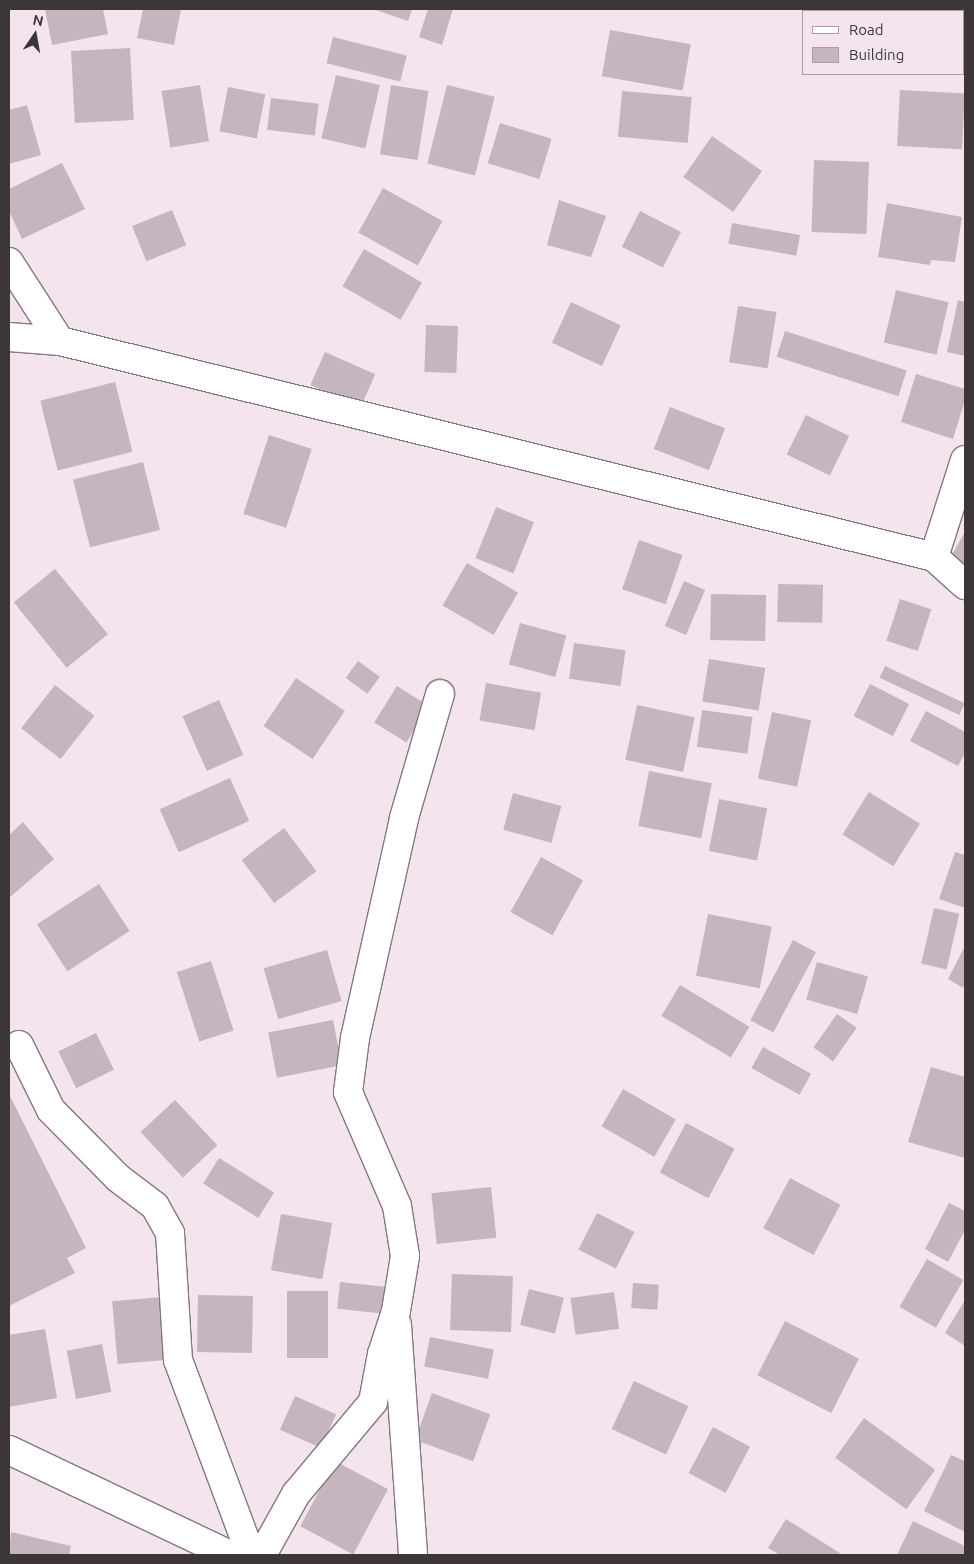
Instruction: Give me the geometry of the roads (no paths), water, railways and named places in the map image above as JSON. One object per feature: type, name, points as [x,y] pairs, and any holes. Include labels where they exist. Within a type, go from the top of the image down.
[{"type":"street","points":[[9,262],[60,341]]},
{"type":"street","points":[[9,337],[60,341],[934,557],[965,585]]},
{"type":"street","points":[[934,557],[965,460]]},
{"type":"street","points":[[262,1555],[296,1494],[373,1402],[382,1354],[396,1311],[405,1256],[397,1206],[348,1092],[355,1038],[404,818],[440,694]]},
{"type":"street","points":[[19,1045],[51,1110],[118,1178],[156,1206],[170,1234],[178,1360],[250,1555]]},
{"type":"street","points":[[396,1311],[413,1555]]},
{"type":"street","points":[[9,1450],[230,1555]]}]
